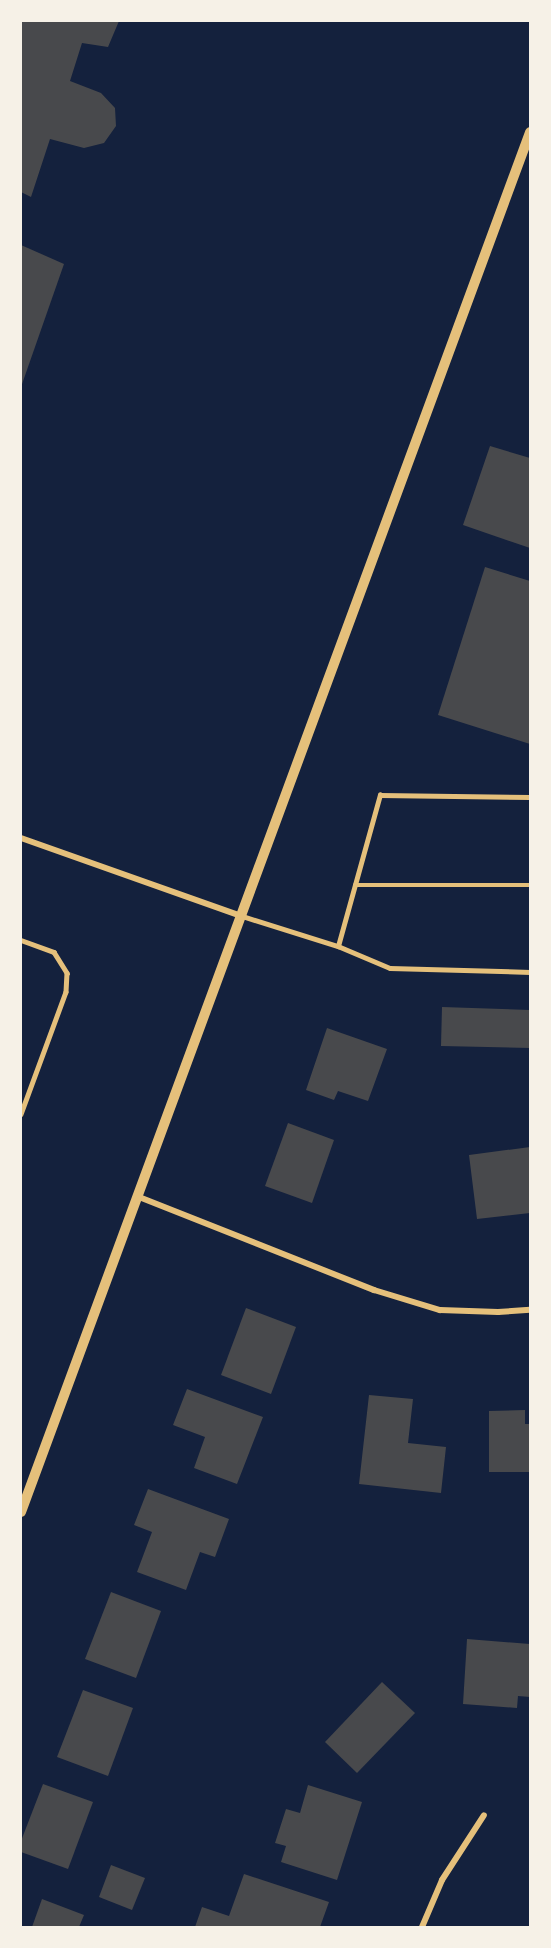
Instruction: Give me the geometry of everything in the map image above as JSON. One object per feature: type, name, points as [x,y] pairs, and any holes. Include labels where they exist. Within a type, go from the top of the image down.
[{"type":"street","points":[[21,1512],[139,1197],[239,915],[530,132]]},
{"type":"street","points":[[21,838],[239,915]]},
{"type":"street","points":[[139,1197],[374,1290],[429,1307],[440,1310],[498,1312],[530,1310]]},
{"type":"street","points":[[422,1927],[442,1880],[484,1815]]},
{"type":"lane","points":[[339,946],[380,795],[530,797]]},
{"type":"lane","points":[[355,885],[530,885]]},
{"type":"lane","points":[[239,915],[339,946],[390,968],[530,972]]},
{"type":"lane","points":[[21,940],[54,952],[67,973],[66,992],[21,1114]]},
{"type":"building","points":[[21,21],[119,21],[108,47],[82,43],[70,81],[101,93],[115,108],[116,126],[104,143],[84,148],[50,139],[31,197],[21,192]]},
{"type":"building","points":[[21,245],[64,264],[21,387]]},
{"type":"building","points":[[490,446],[530,458],[530,548],[463,525]]},
{"type":"building","points":[[485,567],[530,581],[530,744],[438,715]]},
{"type":"building","points":[[442,1007],[530,1010],[530,1048],[441,1046]]},
{"type":"building","points":[[327,1028],[387,1049],[368,1101],[338,1091],[334,1100],[306,1090]]},
{"type":"building","points":[[288,1123],[334,1140],[312,1203],[265,1186]]},
{"type":"building","points":[[530,1147],[530,1213],[477,1219],[469,1155]]},
{"type":"building","points":[[246,1308],[296,1327],[271,1394],[221,1375]]},
{"type":"building","points":[[187,1389],[263,1417],[237,1484],[194,1468],[205,1437],[173,1425]]},
{"type":"building","points":[[369,1395],[413,1399],[408,1443],[446,1447],[441,1493],[359,1484]]},
{"type":"building","points":[[525,1410],[525,1424],[530,1424],[530,1472],[489,1472],[489,1411]]},
{"type":"building","points":[[148,1489],[229,1519],[215,1557],[200,1552],[186,1590],[137,1572],[152,1532],[134,1525]]},
{"type":"building","points":[[111,1592],[161,1611],[136,1678],[85,1659]]},
{"type":"building","points":[[467,1639],[530,1644],[530,1697],[518,1696],[517,1708],[463,1704]]},
{"type":"building","points":[[382,1682],[415,1713],[357,1773],[325,1742]]},
{"type":"building","points":[[83,1690],[133,1708],[108,1776],[57,1757]]},
{"type":"building","points":[[43,1784],[93,1802],[68,1869],[21,1852],[21,1841]]},
{"type":"building","points":[[308,1785],[362,1802],[337,1880],[281,1862],[286,1846],[275,1843],[286,1809],[300,1813]]},
{"type":"building","points":[[111,1865],[145,1878],[132,1910],[99,1897]]},
{"type":"building","points":[[244,1874],[329,1902],[320,1927],[195,1927],[202,1907],[229,1916]]},
{"type":"building","points":[[42,1899],[84,1915],[79,1927],[32,1927]]}]
